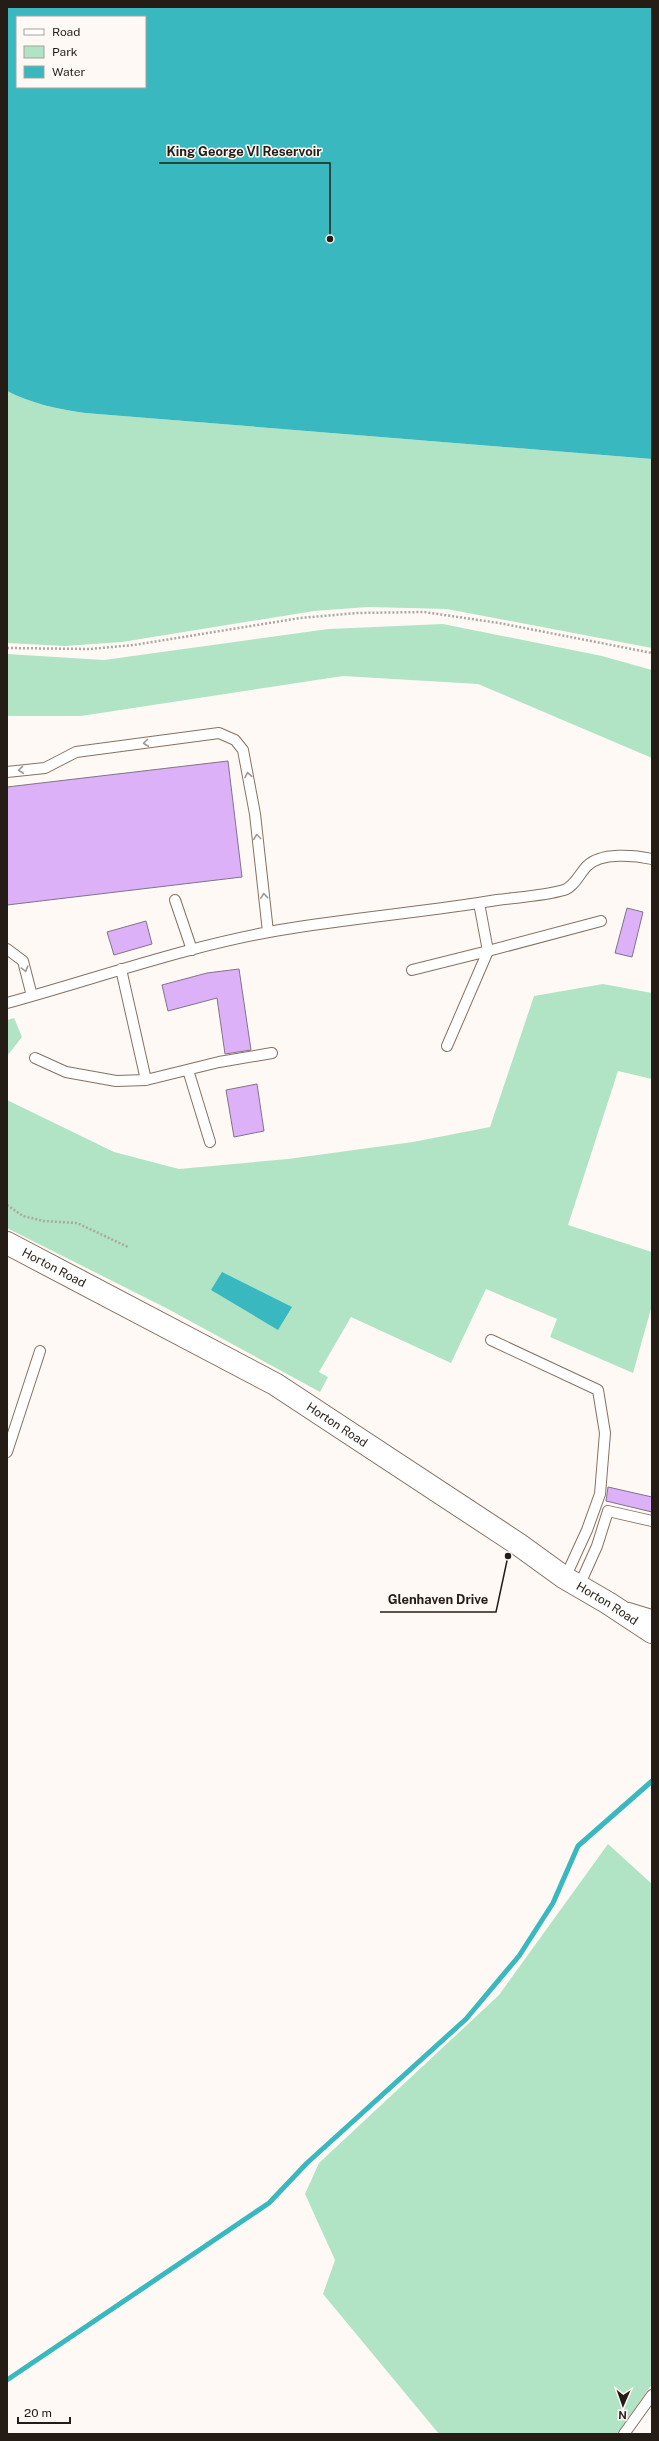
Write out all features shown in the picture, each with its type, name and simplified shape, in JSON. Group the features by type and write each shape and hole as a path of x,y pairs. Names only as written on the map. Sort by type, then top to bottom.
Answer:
{"street":[{"name":"Horton Road","path":"7,1243 275,1384 518,1544 572,1582 608,1602 652,1632"}],"lane":[{"path":"7,772 45,768 76,752 218,733 235,740 243,750 253,807 268,932"},
{"path":"7,1003 121,969 268,932 340,920 479,903 566,890 580,877 588,865 602,858 623,856 652,859"},
{"path":"175,900 192,950"},
{"path":"447,1046 488,951 479,903"},
{"path":"412,970 602,921"},
{"path":"7,950 22,961 32,996"},
{"path":"121,969 146,1080"},
{"path":"35,1058 66,1072 116,1081 146,1080 272,1053"},
{"path":"188,1070 210,1142"},
{"path":"490,1340 598,1390 605,1433 600,1494 587,1530 572,1582"},
{"path":"7,1452 40,1351"},
{"path":"572,1582 596,1546 608,1511 652,1521"},
{"path":"608,1602 652,1615"},
{"path":"624,2434 652,2395"}],"path":[{"path":"7,648 90,649 141,644 300,618 358,613 424,612 498,623 652,653"},
{"path":"7,1205 23,1216 43,1221 77,1223 128,1247"}],"green space":[{"path":"7,391 16,396 45,405 85,413 652,459 652,648 447,609 368,607 314,611 122,642 65,646 7,643"},
{"path":"443,624 602,656 652,670 652,758 478,684 343,676 81,716 7,716 7,654 104,660 328,629"},
{"path":"603,984 652,993 652,1079 618,1071 568,1225 652,1252 652,1305 633,1373 550,1337 557,1319 486,1289 451,1363 351,1317 319,1372 328,1377 320,1392 168,1309 7,1228 7,1100 114,1152 179,1169 288,1159 413,1142 490,1127 534,996"},
{"path":"14,1018 22,1037 7,1056 7,1020"},
{"path":"608,1844 652,1884 652,2384 617,2434 439,2434 323,2294 335,2260 305,2194 319,2163 499,1995"}],"water":[{"path":"7,7 652,7 652,459 85,413 65,410 16,396 7,391"},
{"path":"222,1272 292,1307 278,1330 211,1290"}],"building":[{"path":"228,761 242,877 7,905 7,787"},
{"path":"627,908 643,912 632,957 615,953"},
{"path":"146,921 152,944 114,955 107,932"},
{"path":"239,969 251,1050 225,1054 217,998 168,1011 162,985 207,973"},
{"path":"257,1084 264,1131 234,1137 226,1090"},
{"path":"608,1487 652,1497 652,1512 606,1501"}],"waterway":[{"path":"7,2380 269,2203 307,2163 466,2019 519,1956 553,1903 578,1846 652,1781"}],"place":[{"name":"King George VI Reservoir","path":"330,239"},
{"name":"Glenhaven Drive","path":"508,1556"}]}
